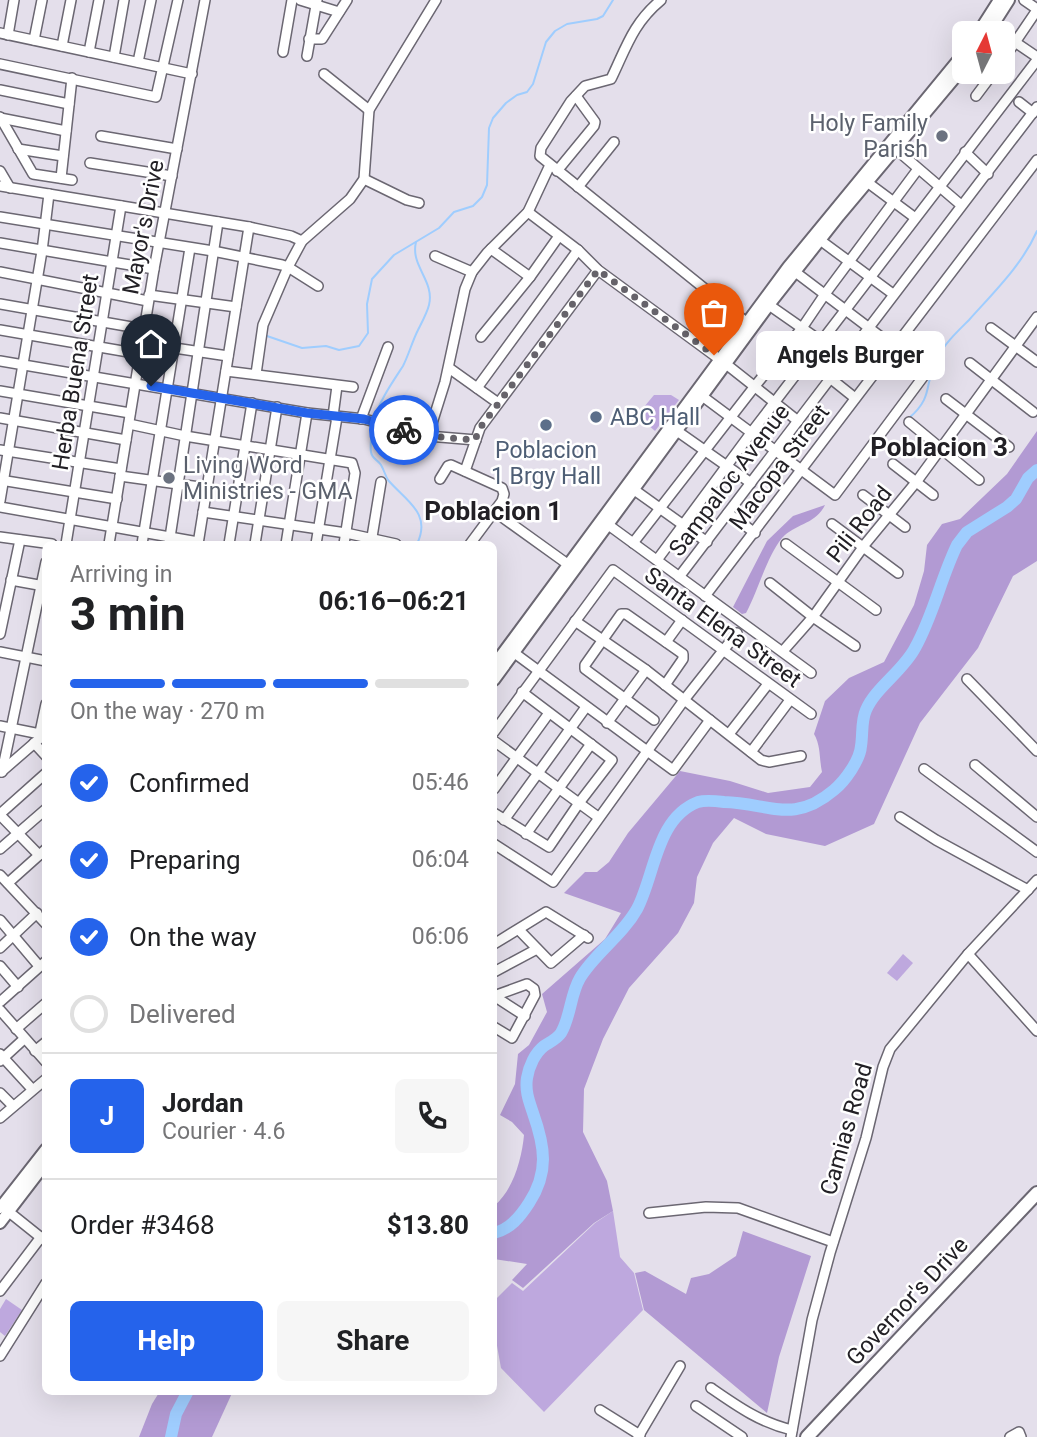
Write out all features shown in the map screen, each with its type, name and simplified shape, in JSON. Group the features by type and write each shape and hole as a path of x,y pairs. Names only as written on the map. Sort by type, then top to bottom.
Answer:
{"highway":[{"name":"Governor's Drive","path":"807,1437 1037,1193"}],"main road":[{"path":"996,21 999,0"},
{"path":"998,21 1009,0"},
{"path":"750,325 769,305 792,270 867,182 952,69"},
{"path":"497,674 510,650 570,566 792,270 893,147 952,81"},
{"path":"604,522 633,489 645,466 677,430 699,394"},
{"path":"497,662 510,650"},
{"path":"0,1223 4,1210 42,1155"},
{"path":"4,1210 42,1167"}],"street":[{"path":"14,0 4,34 192,74"},
{"path":"34,40 42,0"},
{"path":"62,46 71,0"},
{"path":"89,52 99,0"},
{"path":"114,57 124,0"},
{"path":"138,62 151,0"},
{"path":"0,64 156,97 177,0"},
{"name":"Mayor's Drive","path":"109,541 143,329 205,0"},
{"path":"283,52 292,0"},
{"path":"300,0 343,5 322,39 310,39"},
{"path":"256,374 263,324 288,267 302,241 350,199 364,179 369,110 436,0"},
{"path":"662,0 644,15 611,79 587,85 576,96 541,148 540,156 750,325"},
{"path":"657,560 1037,59 1015,42 1037,9 1024,0"},
{"path":"307,56 316,2"},
{"path":"324,74 369,110"},
{"path":"61,178 72,78"},
{"path":"976,96 985,84"},
{"path":"0,90 69,104"},
{"path":"428,436 449,368 465,289 472,272 528,212 554,168 594,125 595,122 576,96"},
{"path":"1018,102 1035,110"},
{"name":"Sampaloc Avenue","path":"679,578 1035,110"},
{"path":"0,117 66,131"},
{"path":"0,117 33,174 72,180"},
{"path":"101,136 177,149"},
{"path":"579,187 614,142"},
{"path":"893,147 961,205"},
{"path":"18,149 63,156"},
{"path":"965,152 988,174"},
{"name":"Macopa Street","path":"705,596 1037,160"},
{"path":"90,163 172,176"},
{"path":"633,543 704,449 802,328 918,169"},
{"path":"0,171 5,187 249,227 302,241"},
{"path":"364,179 419,203"},
{"path":"867,182 915,217"},
{"path":"0,500 4,450 13,420 42,251 48,194"},
{"name":"Herba Buena Street","path":"66,541 121,206"},
{"path":"528,212 578,250 598,270 798,421"},
{"path":"0,217 244,257 288,267 318,286"},
{"path":"0,507 144,532 170,541 218,222"},
{"path":"198,541 249,227"},
{"path":"481,337 530,277 559,236"},
{"path":"820,240 893,294"},
{"path":"0,243 154,269"},
{"path":"142,541 190,248"},
{"path":"491,250 530,277"},
{"path":"477,388 578,250"},
{"path":"435,256 472,272"},
{"path":"465,471 480,428 598,270"},
{"path":"699,394 835,495 923,377 922,368 792,270"},
{"path":"0,272 108,292 236,307"},
{"path":"0,304 143,329"},
{"path":"769,305 822,342"},
{"name":"Pili Road","path":"783,651 813,617 862,548 917,481 1037,317"},
{"path":"991,328 1037,362"},
{"path":"0,330 140,354"},
{"path":"141,343 228,356"},
{"path":"363,419 388,347"},
{"path":"0,360 307,413 363,419 428,436 475,440"},
{"path":"970,363 1032,412"},
{"path":"449,368 498,403"},
{"path":"226,371 353,387"},
{"path":"830,378 855,398"},
{"path":"316,541 330,458 337,386"},
{"path":"0,391 130,413"},
{"path":"946,399 1009,447"},
{"path":"229,541 252,403"},
{"path":"256,541 277,407"},
{"path":"286,541 307,413"},
{"path":"0,418 126,440"},
{"path":"909,422 979,480"},
{"path":"129,424 348,462 356,469 345,541"},
{"path":"677,430 751,483"},
{"path":"4,450 80,462 152,480 207,488"},
{"path":"893,464 933,495"},
{"path":"440,479 449,465 502,488 502,500 472,541"},
{"path":"2,480 117,499"},
{"path":"203,512 346,533 372,541 381,482"},
{"path":"633,489 706,542"},
{"path":"863,495 905,527"},
{"path":"495,512 570,566"},
{"path":"728,513 755,533"},
{"path":"604,522 811,673"},
{"path":"832,524 898,573"},
{"path":"0,537 42,543"},
{"path":"0,634 20,540"},
{"path":"786,544 876,610"},
{"name":"Santa Elena Street","path":"575,621 612,570 811,714"},
{"path":"11,580 42,586"},
{"path":"770,583 855,646"},
{"path":"1,773 42,590"},
{"path":"654,720 585,669 585,665 621,614 683,654 684,657 665,685"},
{"path":"666,642 682,620"},
{"path":"497,728 575,621 646,670 761,760 769,762 800,756"},
{"path":"497,846 553,882 684,700 737,633"},
{"path":"510,650 674,771 710,720"},
{"path":"0,652 42,660"},
{"path":"607,723 646,670"},
{"path":"967,679 1037,751"},
{"path":"729,734 768,684"},
{"path":"497,815 549,847 612,760 522,692"},
{"path":"751,752 790,700"},
{"path":"504,820 586,707"},
{"path":"497,784 549,713"},
{"path":"0,726 40,737"},
{"path":"1,773 40,737"},
{"path":"497,743 598,817"},
{"path":"526,834 591,744"},
{"path":"975,765 1037,817"},
{"path":"924,769 1037,852"},
{"path":"8,883 42,852 0,814 42,776"},
{"path":"0,849 42,813"},
{"path":"900,817 936,840 1028,890"},
{"path":"0,875 42,920"},
{"name":"Camias Road","path":"792,1434 804,1354 833,1242 866,1138 890,1049 968,954 1037,880"},
{"path":"497,942 546,912 586,937 551,963 519,930"},
{"path":"0,947 37,914"},
{"path":"0,920 42,963 0,1002"},
{"path":"497,970 537,949"},
{"path":"968,954 1037,1031"},
{"path":"0,966 18,987"},
{"path":"497,995 523,985 530,986 536,995 512,1038 497,1029"},
{"path":"497,998 525,1016"},
{"path":"16,1029 42,1006"},
{"path":"0,1010 42,1058"},
{"path":"24,1039 1,1058 32,1089"},
{"path":"35,1051 42,1045"},
{"path":"0,1118 42,1082"},
{"path":"0,1093 13,1107"},
{"path":"649,1213 706,1207 738,1208 833,1242"},
{"path":"4,1210 42,1238"},
{"path":"0,1291 42,1240"},
{"path":"0,1356 42,1289"},
{"path":"600,1410 639,1436 680,1366"},
{"path":"711,1388 747,1413 792,1434"},
{"path":"696,1406 741,1437"}],"shaded area":[{"path":"654,395 671,395 679,400 655,431 647,424 644,407"},
{"path":"1037,431 1037,561 1013,576 978,648 920,723 874,824 825,846 766,834 734,818 713,843 697,877 694,903 678,933 629,988 603,1039 584,1089 583,1132 607,1181 613,1211 594,1223 523,1288 512,1280 527,1264 497,1259 497,1203 515,1174 524,1135 512,1122 500,1115 515,1084 518,1054 529,1045 547,1012 542,994 605,939 621,913 564,893 585,872 597,872 609,862 628,833 680,771 730,781 768,793 810,787 822,772 814,734 825,701 849,678 884,662 914,605 924,571 927,545 942,524 960,519 1007,474"},
{"path":"825,505 811,520 782,538 746,613 742,614 733,607 767,541 793,516"},
{"path":"903,954 913,963 897,981 887,973"},
{"path":"613,1211 620,1257 634,1273 643,1310 544,1412 501,1368 497,1346 497,1298 512,1283 523,1291 595,1223"},
{"path":"743,1231 811,1256 779,1357 767,1413 644,1310 635,1273 645,1271 686,1294 691,1278 709,1274 736,1256"},
{"path":"6,1299 22,1310 5,1336 0,1332 0,1309"},
{"path":"158,1395 231,1395 212,1437 139,1437"}],"waterway":[{"path":"267,336 302,348 326,346 339,350 359,346 368,333 367,304 372,279 394,255 439,228 454,212 473,206 482,197 487,185 489,128 493,118 506,103 527,92 533,84 546,42 555,31 567,24 603,16 613,0"},
{"path":"909,418 926,396 934,366 944,347 1007,278 1037,231"},
{"path":"374,419 383,398 403,366 429,305 429,288 416,259 416,242"},
{"path":"373,425 371,452 388,480 415,508 421,524 418,541"},
{"path":"497,1232 514,1222 522,1213 540,1181 542,1148 527,1092 531,1064 541,1049 561,1033 577,985 586,969 624,928 637,909 658,849 673,821 684,810 704,801 740,803 780,810 806,807 819,801 838,786 858,758 866,710 915,648 957,545 967,532 1016,499 1028,478 1037,470"},
{"path":"171,1437 176,1414 186,1395"}],"way so far":[{"path":"404,430 428,436 475,440 480,428 598,270 714,355"}],"place":[{"name":"Holy Family Parish","path":"942,136"},
{"name":"Angels Burger","path":"714,355"},
{"name":"ABC Hall","path":"596,417"},
{"name":"Poblacion 1 Brgy Hall","path":"546,425"},
{"name":"Living Word Ministries - GMA","path":"169,478"}],"district":[{"name":"Poblacion 3","path":"939,447"},
{"name":"Poblacion 1","path":"493,511"}],"route":[{"path":"151,386 307,413 364,419 404,430"}]}
